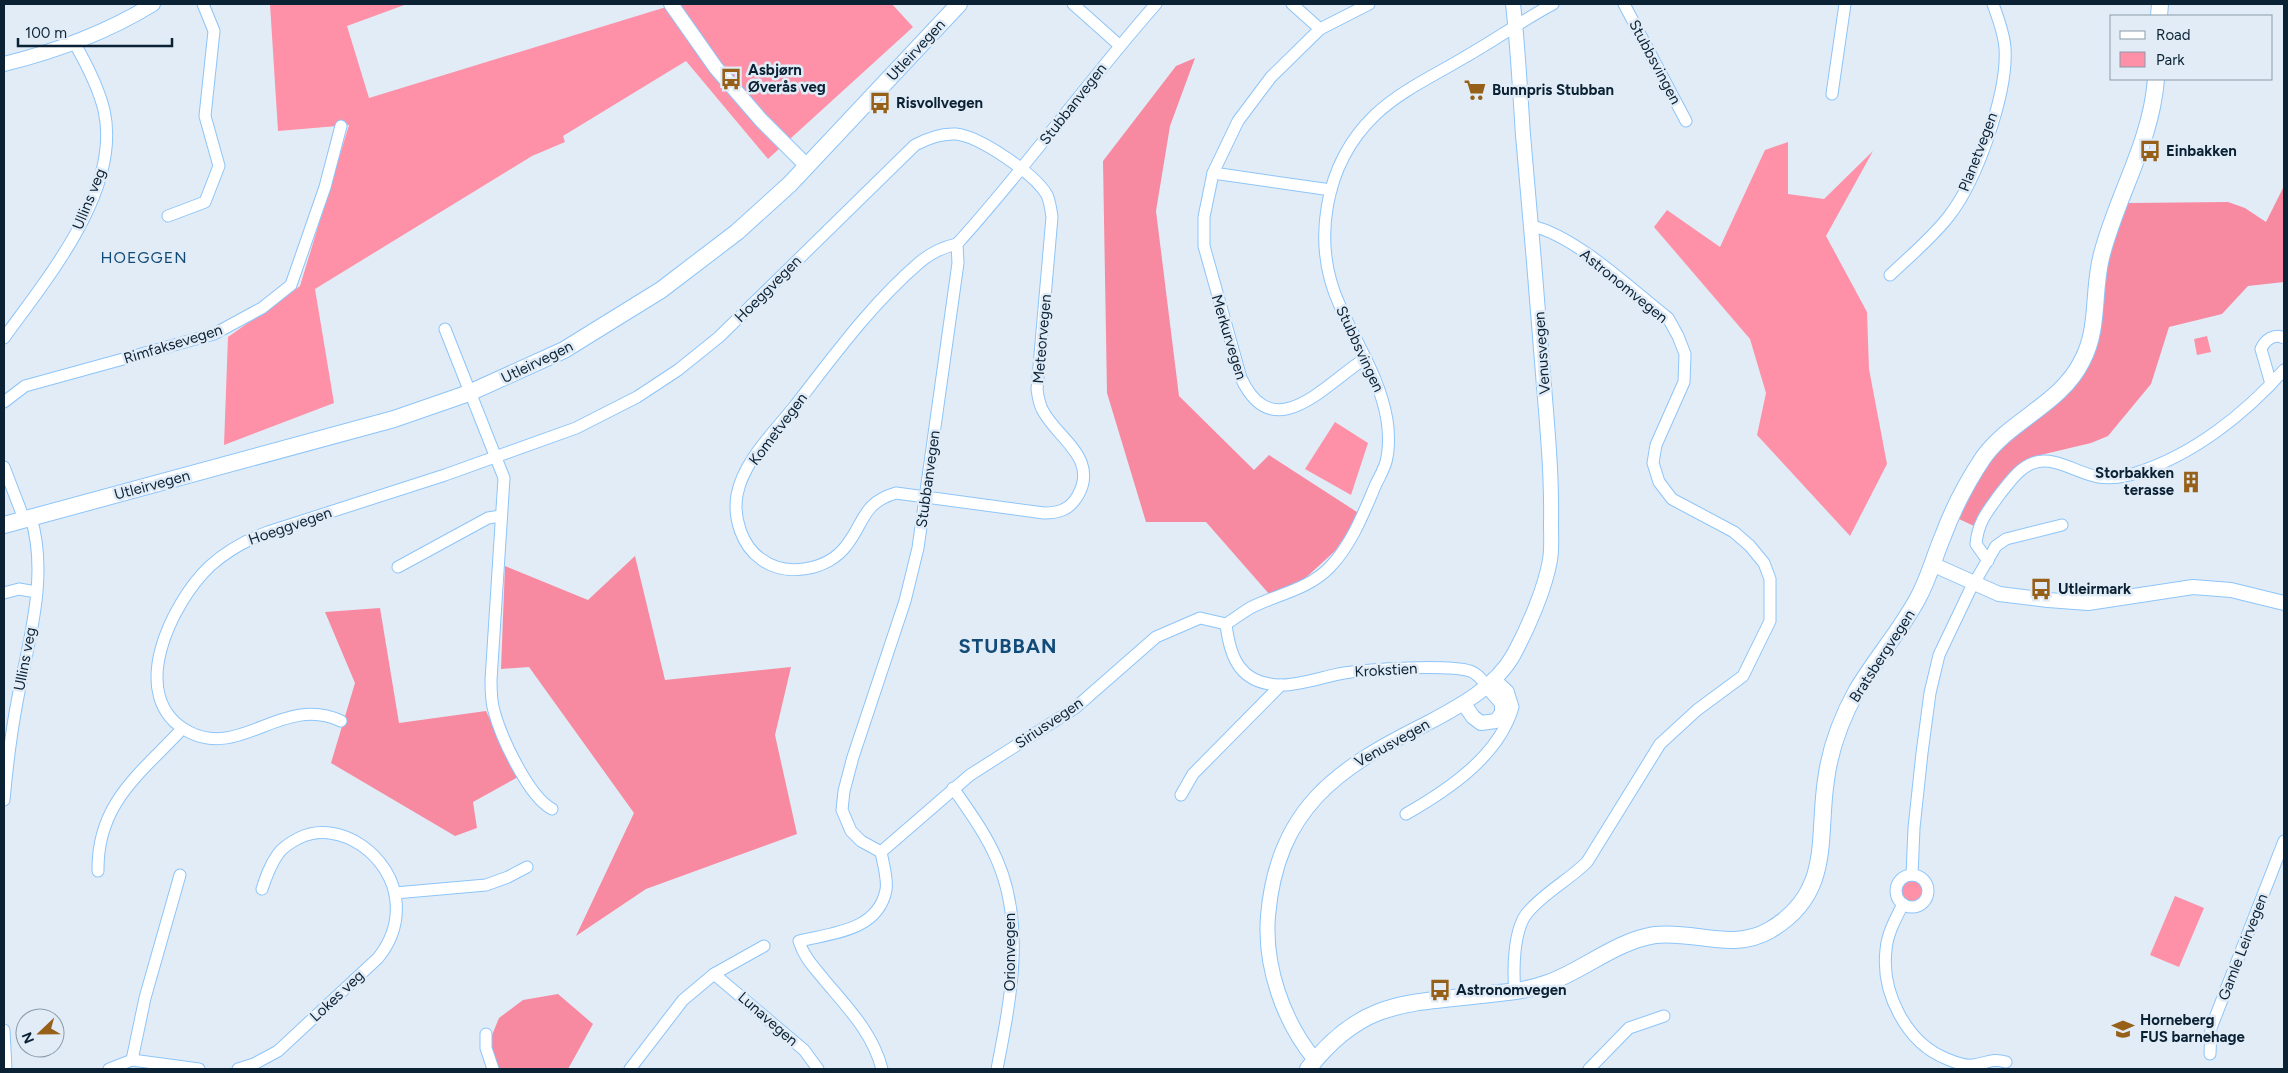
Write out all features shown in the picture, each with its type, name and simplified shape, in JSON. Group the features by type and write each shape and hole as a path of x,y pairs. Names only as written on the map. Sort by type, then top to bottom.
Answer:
{"main road":[{"name":"Utleirvegen","path":"4,525 394,419 469,394 564,350 661,290 737,232 807,166 959,4"},
{"name":"Bratsbergvegen","path":"1312,1065 1343,1031 1382,1010 1436,1000 1515,992 1557,980 1636,940 1671,935 1721,941 1745,940 1766,933 1788,917 1811,885 1820,862 1826,777 1842,724 1857,690 1911,610 1934,564 1942,538 1958,503 1984,457 2001,436 2063,388 2083,360 2094,323 2099,264 2108,234 2145,139 2156,80"}],"street":[{"path":"4,64 75,44 126,21 153,4"},
{"path":"168,216 205,202 219,166 205,116 214,32 203,4"},
{"path":"671,4 716,68 761,120 807,166"},
{"path":"1073,4 1119,45"},
{"name":"Stubbanvegen","path":"881,852 861,841 851,831 842,810 844,791 853,757 905,601 918,548 958,263 956,244 1021,169 1119,45 1156,4"},
{"path":"1292,4 1320,29"},
{"name":"Merkurvegen","path":"1366,358 1315,397 1293,408 1272,410 1251,397 1241,378 1204,246 1204,217 1213,173 1238,121 1256,95 1320,29 1369,4"},
{"name":"Venusvegen","path":"1312,1065 1292,1029 1275,984 1267,931 1271,883 1286,840 1320,791 1346,768 1377,748 1464,704 1491,682 1512,657 1543,588 1551,558 1552,503 1532,226 1513,4"},
{"name":"Stubbsvingen","path":"1226,624 1251,608 1300,589 1329,568 1343,551 1362,518 1387,458 1388,422 1378,382 1340,307 1327,268 1324,227 1331,190 1341,163 1353,143 1375,115 1416,85 1515,27 1528,17 1553,4"},
{"name":"Stubbsvingen","path":"1624,4 1686,121"},
{"path":"1832,94 1845,4"},
{"name":"Planetvegen","path":"1890,275 1948,218 1974,172 1990,128 2002,82 2005,48 1993,4"},
{"name":"Ullins veg","path":"4,338 69,247 91,201 105,158 106,134 104,111 92,76 75,44"},
{"name":"Rimfaksevegen","path":"4,402 25,386 214,334 262,308 291,285 325,187 341,126"},
{"name":"Hoeggvegen","path":"342,721 319,715 289,716 238,736 217,739 200,737 182,728 164,708 160,698 158,667 160,652 175,613 183,599 195,583 220,558 245,541 268,532 495,457 576,428 637,397 686,364 741,316 915,145 939,135 968,136 1021,169"},
{"name":"Meteorvegen","path":"926,497 1053,513 1067,508 1080,490 1083,474 1078,454 1049,420 1038,401 1037,389 1052,217 1047,195 1021,169"},
{"path":"1213,173 1331,190"},
{"name":"Astronomvegen","path":"1515,992 1515,957 1519,929 1527,913 1572,877 1587,862 1660,744 1697,710 1743,676 1770,621 1771,596 1770,579 1764,563 1750,546 1734,532 1672,499 1659,482 1653,463 1656,445 1684,382 1685,354 1668,318 1566,240 1547,230 1532,226"},
{"name":"Kometvegen","path":"926,497 896,493 885,497 862,518 846,546 830,560 809,568 793,570 762,560 749,548 736,516 737,496 753,459 851,333 888,292 921,262 942,248 956,244"},
{"path":"445,329 469,394 504,478 491,680 493,708 498,726 529,787 544,805 552,809"},
{"path":"2271,384 2261,349 2264,342 2273,337 2284,338"},
{"path":"1988,561 1976,544 1977,528 2010,481 2024,468 2034,462 2048,462 2098,477 2118,478 2136,473 2167,461 2216,432 2271,384 2284,370"},
{"name":"Ullins veg","path":"4,468 27,518 37,551 36,592 12,730 4,800"},
{"path":"398,567 488,518 501,516"},
{"path":"1912,875 1914,828 1930,693 1939,655 1974,584 1996,546 2006,539 2062,525"},
{"path":"1934,564 1999,594 2080,602 2193,587 2231,590 2284,604"},
{"path":"4,593 19,589 36,592"},
{"name":"Siriusvegen","path":"881,852 953,788 1075,708 1156,637 1200,618 1226,624"},
{"name":"Krokstien","path":"1226,624 1228,646 1240,669 1258,680 1281,685 1345,672 1414,668 1471,671 1508,691 1513,707 1495,744 1446,789 1406,814"},
{"path":"1464,704 1481,723 1496,721 1502,713 1502,703 1491,682"},
{"path":"1182,795 1193,774 1281,685"},
{"path":"98,871 100,840 110,809 126,788 182,728"},
{"name":"Orionvegen","path":"953,788 997,860 1010,901 1013,947 1010,1004 997,1069"},
{"name":"Lokes veg","path":"238,1069 254,1064 278,1050 378,958 388,945 394,927 394,893 386,871 371,853 349,838 328,832 304,836 282,849 272,863 262,889"},
{"name":"Gamle Leirvegen","path":"2210,1054 2211,1028 2284,841"},
{"path":"881,852 886,888 881,906 872,918 858,926 799,941 803,955 857,1018 869,1036 878,1052 882,1069"},
{"path":"394,893 486,885 508,877 527,867"},
{"path":"132,1060 145,998 180,875"},
{"path":"1912,875 1924,881 1927,894 1923,902 1915,906 1903,904 1897,896 1896,888 1900,880 1912,875"},
{"path":"1903,904 1886,948 1887,981 1895,1009 1912,1033 1946,1059 1971,1066 1993,1059 2006,1062"},
{"path":"630,1069 683,1000 714,974 764,946"},
{"name":"Lunavegen","path":"714,974 804,1050 818,1069"},
{"path":"1589,1069 1629,1028 1664,1016"},
{"path":"4,1030 6,1069"},
{"path":"486,1034 486,1048 494,1069"},
{"path":"109,1069 132,1060 199,1069"}],"green space":[{"path":"270,4 407,4 347,26 369,98 676,4 892,4 913,27 768,159 686,61 563,136 565,142 532,156 315,289 334,403 224,445 228,337 300,286 349,125 278,131"},
{"path":"1788,142 1788,194 1824,199 1873,151 1826,236 1867,312 1869,369 1887,464 1850,536 1757,435 1766,393 1750,339 1654,227 1667,210 1720,247 1765,150"},
{"path":"2207,336 2211,352 2197,355 2194,339"},
{"path":"1335,422 1368,443 1351,495 1305,469"},
{"path":"1912,879 1920,883 1924,891 1920,899 1912,903 1904,899 1900,891 1904,883"},
{"path":"2175,896 2204,908 2179,967 2150,955"}],"shaded area":[{"path":"1195,58 1170,126 1156,211 1179,396 1254,470 1269,455 1360,514 1335,551 1300,583 1270,595 1206,522 1146,522 1107,393 1103,161 1176,66"},
{"path":"2283,188 2284,282 2248,286 2222,314 2169,327 2151,384 2108,436 2091,443 2032,457 2004,485 1974,526 1959,519 1980,478 1999,450 2017,433 2069,392 2086,371 2093,358 2100,331 2104,274 2107,260 2128,203 2228,202 2245,208 2266,222"},
{"path":"635,556 665,680 791,667 775,735 797,834 646,889 576,936 634,813 529,667 501,669 505,566 588,600"},
{"path":"380,608 399,723 486,711 518,777 473,802 477,828 455,836 331,763 355,683 325,612"},
{"path":"558,994 593,1024 568,1069 495,1069 488,1045 499,1018 523,1000"}],"place":[{"name":"Asbjørn Øverås veg","path":"731,79"},
{"name":"Bunnpris Stubban","path":"1475,90"},
{"name":"Risvollvegen","path":"880,103"},
{"name":"Einbakken","path":"2150,151"},
{"name":"Storbakken terasse","path":"2191,482"},
{"name":"Utleirmark","path":"2041,589"},
{"name":"Astronomvegen","path":"1440,990"},
{"name":"Horneberg FUS barnehage","path":"2123,1029"}],"district":[{"name":"HOEGGEN","path":"144,257"},
{"name":"STUBBAN","path":"1008,646"}]}
